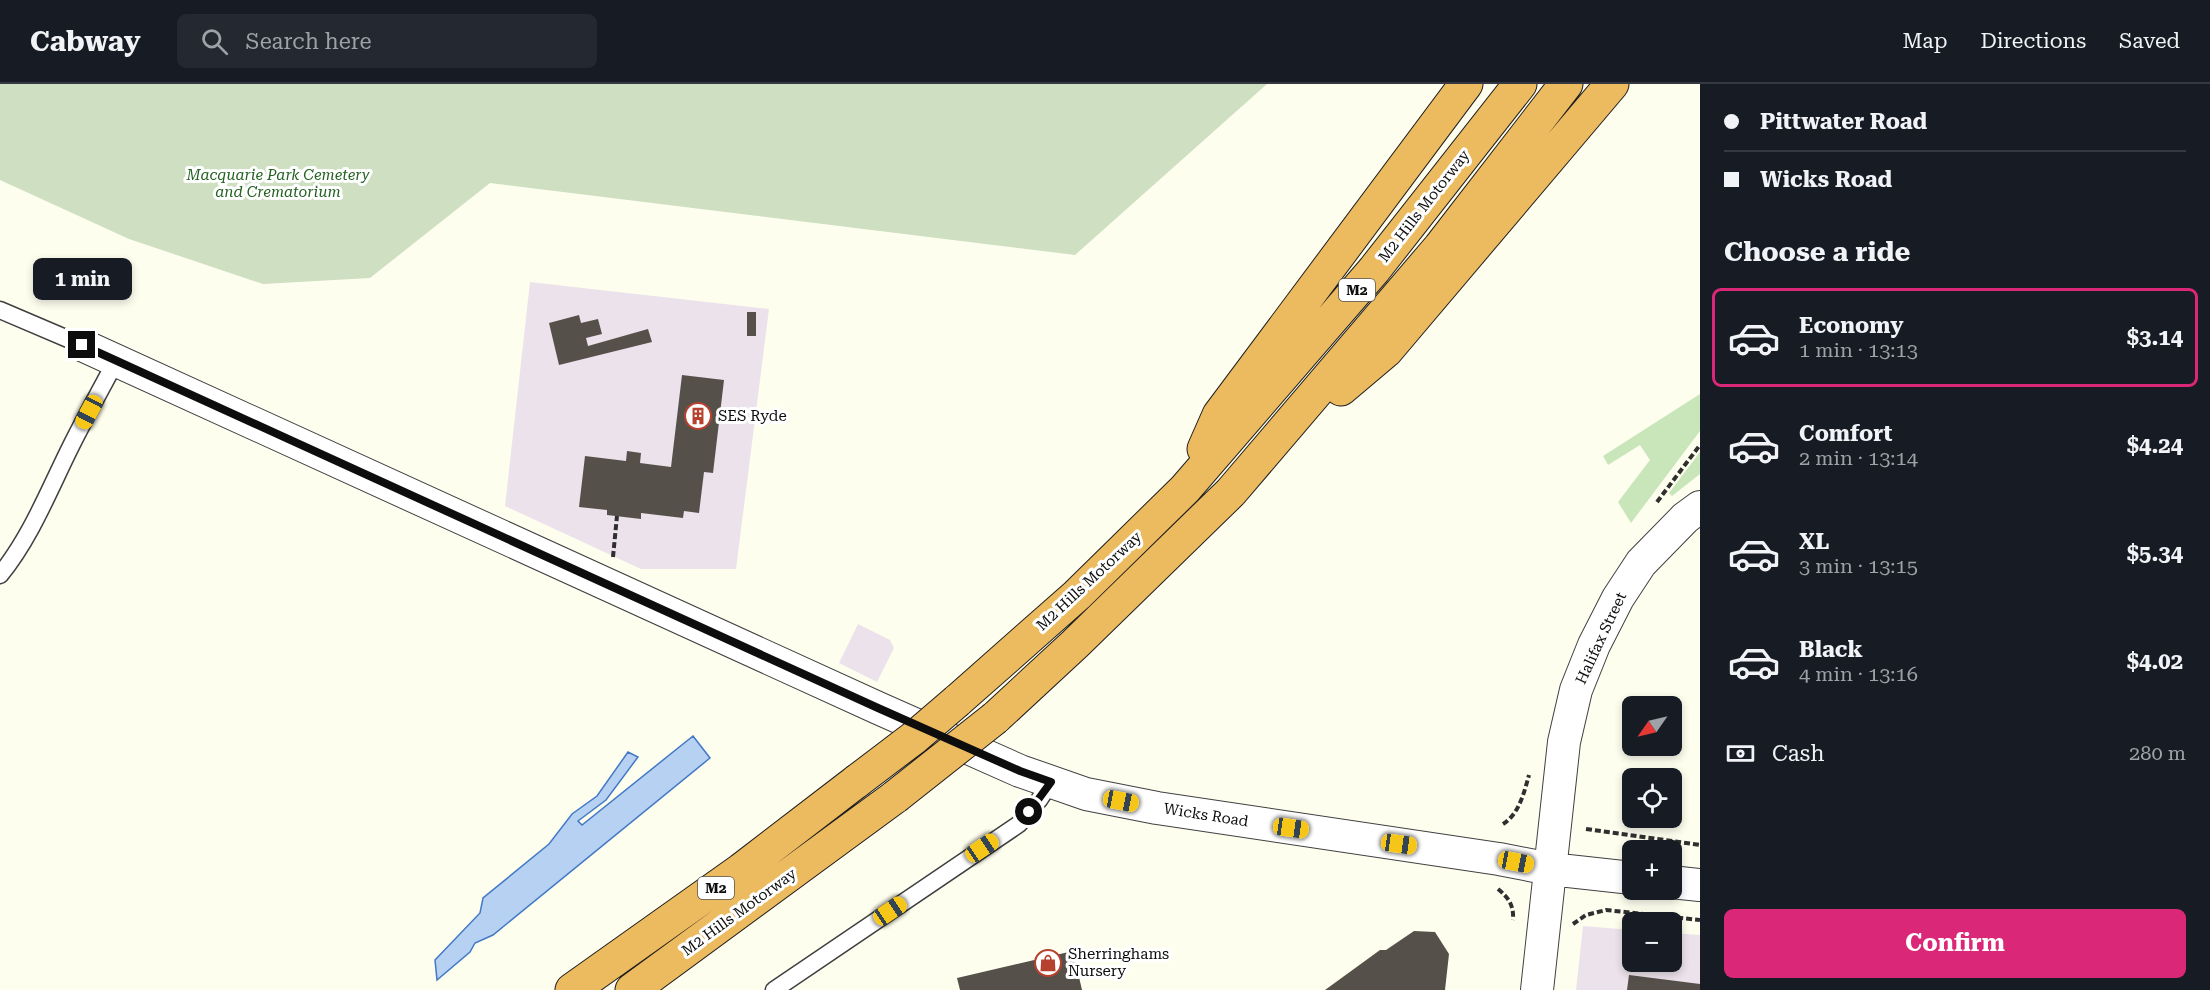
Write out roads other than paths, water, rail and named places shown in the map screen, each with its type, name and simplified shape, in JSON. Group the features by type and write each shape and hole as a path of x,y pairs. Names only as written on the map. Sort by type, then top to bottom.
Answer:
{"highway":[{"path":"1185,489 1219,415 1466,84"},
{"name":"M2 Hills Motorway","path":"572,990 741,870 915,737 1077,595 1185,489 1374,270 1520,84"},
{"name":"M2 Hills Motorway","path":"632,990 895,797 995,718 1075,644 1231,492 1440,248 1566,84"},
{"path":"1266,452 1386,351 1612,84"}],"street":[{"name":"Wicks Road","path":"82,345 878,708 1020,771 1051,782 1086,794 1157,808 1499,859 1550,869 1622,877"},
{"name":"Halifax Street","path":"1538,990 1564,742 1576,690 1594,645 1618,598 1641,563 1685,518 1700,507"},
{"path":"1682,883 1700,885"}],"lane":[{"path":"0,310 82,345"},
{"path":"0,575 10,563 35,521 116,361"},
{"path":"774,990 1019,824 1051,782"}],"water":[{"path":"693,736 710,758 493,935 475,943 470,952 437,980 435,960 480,913 483,898 549,844 572,814 597,796 628,752 638,757 606,800 578,821 582,825"}],"place":[{"name":"SES Ryde","path":"698,416"},
{"name":"Sherringhams Nursery","path":"1048,963"}],"park label":[{"name":"Macquarie Park Cemetery and Crematorium","path":"278,184"}]}
